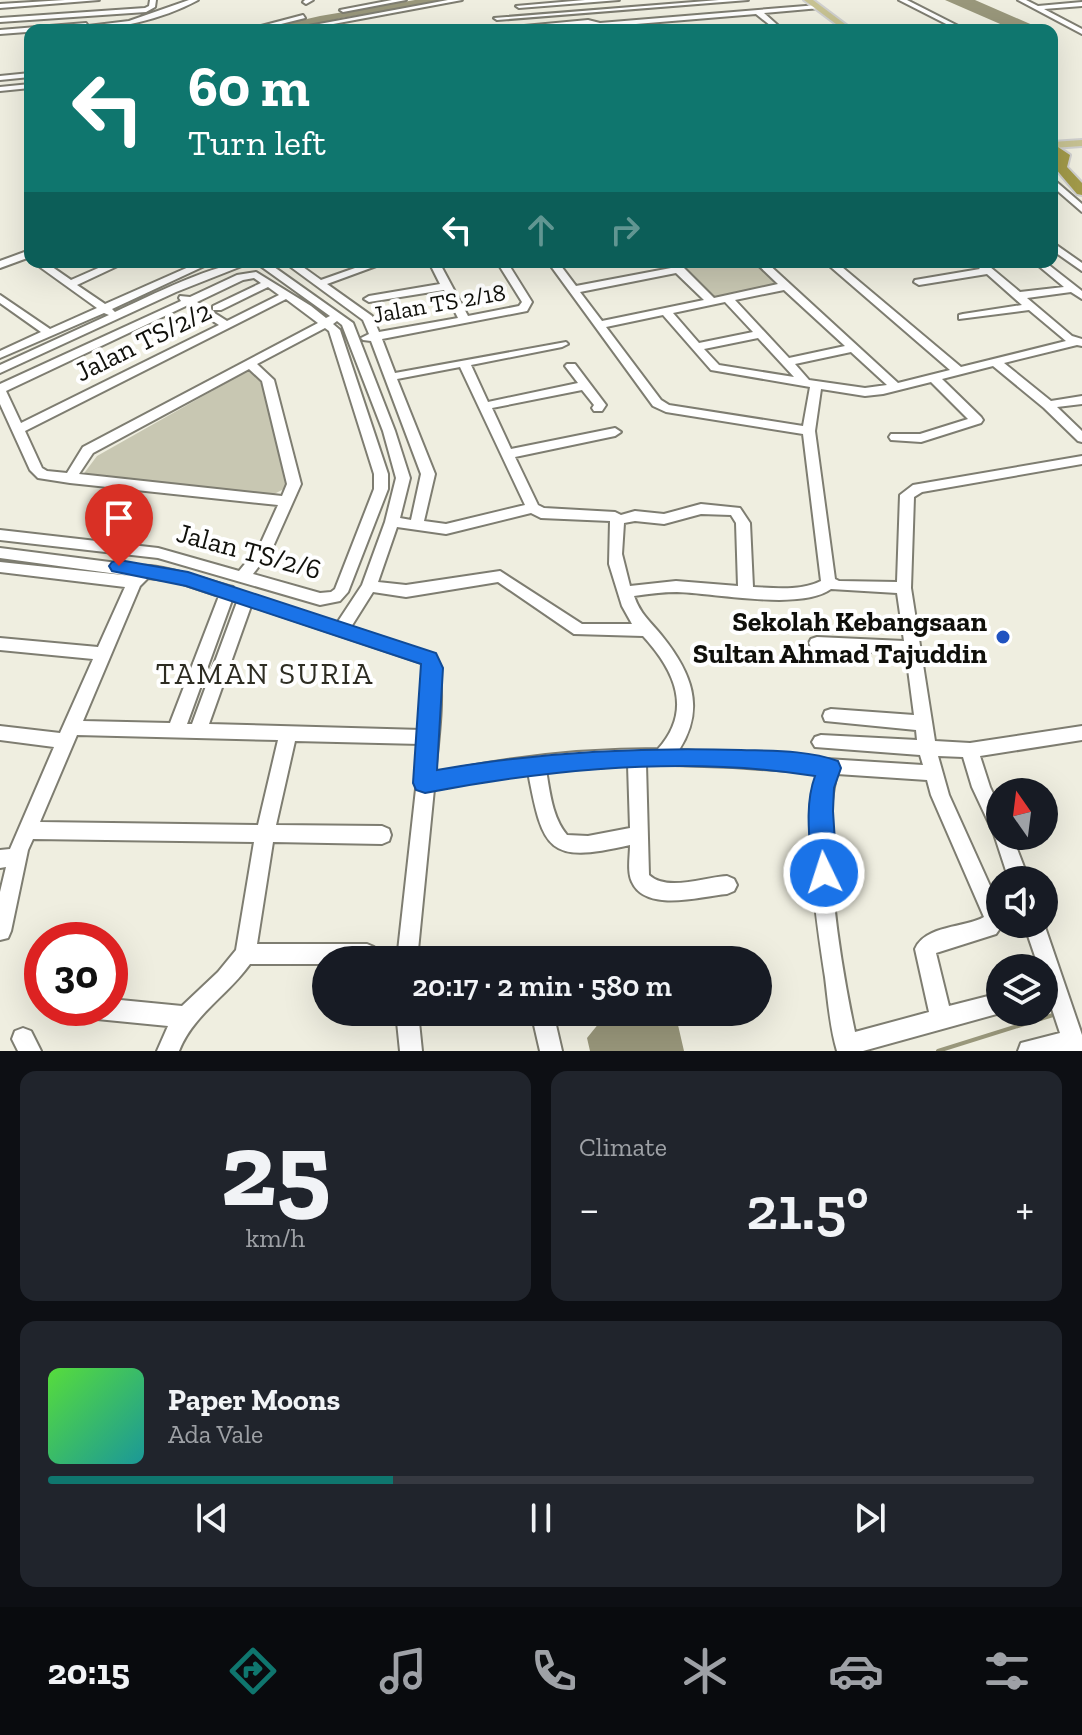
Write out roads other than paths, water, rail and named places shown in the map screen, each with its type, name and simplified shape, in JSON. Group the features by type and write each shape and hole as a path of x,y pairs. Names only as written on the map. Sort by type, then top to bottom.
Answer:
{"highway":[{"path":"1058,160 1061,168 1082,191"},
{"path":"1058,178 1082,202"}],"main road":[{"path":"811,5 840,24"},
{"path":"1058,153 1082,145"}],"street":[{"path":"0,6 96,0"},
{"path":"122,24 195,0"},
{"path":"330,12 403,0"},
{"path":"324,24 459,0"},
{"path":"519,6 616,0"},
{"path":"497,18 614,10 617,13 745,0"},
{"path":"797,0 811,5"},
{"path":"902,0 951,24"},
{"path":"1021,0 1082,32"},
{"path":"0,20 146,10 153,2 184,4"},
{"path":"1037,8 1082,4"},
{"path":"618,24 811,5"},
{"path":"1065,5 1082,13"},
{"path":"679,7 690,18"},
{"path":"580,12 592,24"},
{"path":"758,12 773,24"},
{"path":"95,24 97,13"},
{"path":"275,24 313,15"},
{"path":"531,16 537,24"},
{"path":"725,21 728,24"},
{"path":"0,34 24,32"},
{"path":"0,34 24,33"},
{"path":"0,78 24,76"},
{"path":"0,89 24,87"},
{"path":"1058,187 1082,209"},
{"path":"1058,250 1082,268"},
{"path":"0,265 24,256"},
{"path":"47,268 110,312"},
{"path":"70,284 107,268"},
{"path":"0,369 196,268"},
{"path":"0,355 49,333 231,268"},
{"path":"268,268 355,340 403,478 392,522 369,586 342,628"},
{"path":"297,268 362,312 376,337 428,474 416,526"},
{"path":"321,283 360,268"},
{"path":"437,268 465,320"},
{"name":"Jalan TS 2/18","path":"355,340 526,307 527,302 506,268"},
{"path":"557,268 661,406 809,431"},
{"path":"573,290 666,268"},
{"path":"677,268 712,302"},
{"path":"766,268 896,387"},
{"path":"837,268 959,371"},
{"path":"985,268 1030,307 1079,343"},
{"path":"1048,268 1076,288"},
{"path":"919,282 989,271"},
{"path":"288,501 70,479 39,473 0,390 246,275 256,275 333,319"},
{"path":"217,308 269,283"},
{"path":"369,299 447,286"},
{"path":"599,325 786,286"},
{"path":"1017,296 1076,288"},
{"path":"172,290 217,308 232,323"},
{"name":"Jalan TS/2/2","path":"19,429 287,295"},
{"path":"0,298 49,333"},
{"path":"625,592 673,584 800,593 824,588 828,582 809,431 811,384 727,298"},
{"path":"193,299 232,323"},
{"path":"963,317 1030,307"},
{"path":"0,318 17,310"},
{"path":"666,312 712,366 720,370 872,392 1079,343"},
{"path":"70,479 88,450 333,319"},
{"name":"Jalan TS/2/6","path":"0,535 158,553 320,599 335,597 341,592 381,489 381,474 333,319"},
{"path":"696,347 761,334"},
{"path":"390,377 562,344"},
{"path":"788,362 854,348"},
{"path":"464,363 533,508 541,513 612,516 618,520 635,516 664,519 701,509 735,511 743,523 746,590"},
{"path":"997,363 1080,434"},
{"path":"244,575 265,549 294,488 268,380 250,364"},
{"path":"571,366 600,405 598,408"},
{"path":"895,437 921,438 977,420 934,378"},
{"path":"485,406 587,385"},
{"path":"1048,405 1082,400"},
{"path":"508,454 615,432"},
{"path":"941,1019 925,949 931,944 989,927 994,923 994,917 933,773 927,748 904,588 907,495 918,488 1082,460"},
{"path":"392,522 446,529 533,508"},
{"path":"618,520 615,553 634,618 661,647 686,696 685,726 675,746 663,756"},
{"path":"3,563 140,577 228,591 420,655 432,662 430,737 408,946"},
{"path":"369,586 406,591 500,576 579,630 645,630"},
{"path":"1,931 8,858 28,830 102,654 140,577"},
{"path":"828,582 837,586 904,588"},
{"path":"176,730 228,591"},
{"path":"198,731 246,598"},
{"path":"817,643 912,648"},
{"path":"0,644 102,654"},
{"path":"831,716 923,723"},
{"path":"0,733 68,735 176,730 430,737"},
{"path":"168,1051 183,1017 234,971 245,954 265,833 288,733"},
{"path":"821,742 970,750 1082,733"},
{"path":"970,750 986,798"},
{"path":"425,783 464,774 663,756 933,773"},
{"path":"637,758 637,866 644,885 664,891 727,885"},
{"path":"536,766 547,824 558,842 567,847 580,847 639,834"},
{"path":"830,768 822,788 822,843 830,934 847,1048 986,1007"},
{"path":"28,830 382,835"},
{"path":"1029,1051 1075,1046 1039,938"},
{"path":"245,954 312,954"},
{"path":"128,1011 183,1017"},
{"path":"408,1026 411,1051"},
{"path":"545,1026 551,1051"}],"waterway":[{"path":"938,1051 1018,1026"}],"place":[{"name":"Sekolah Kebangsaan Sultan Ahmad Tajuddin","path":"1003,637"}],"district":[{"name":"TAMAN SURIA","path":"265,674"}]}
